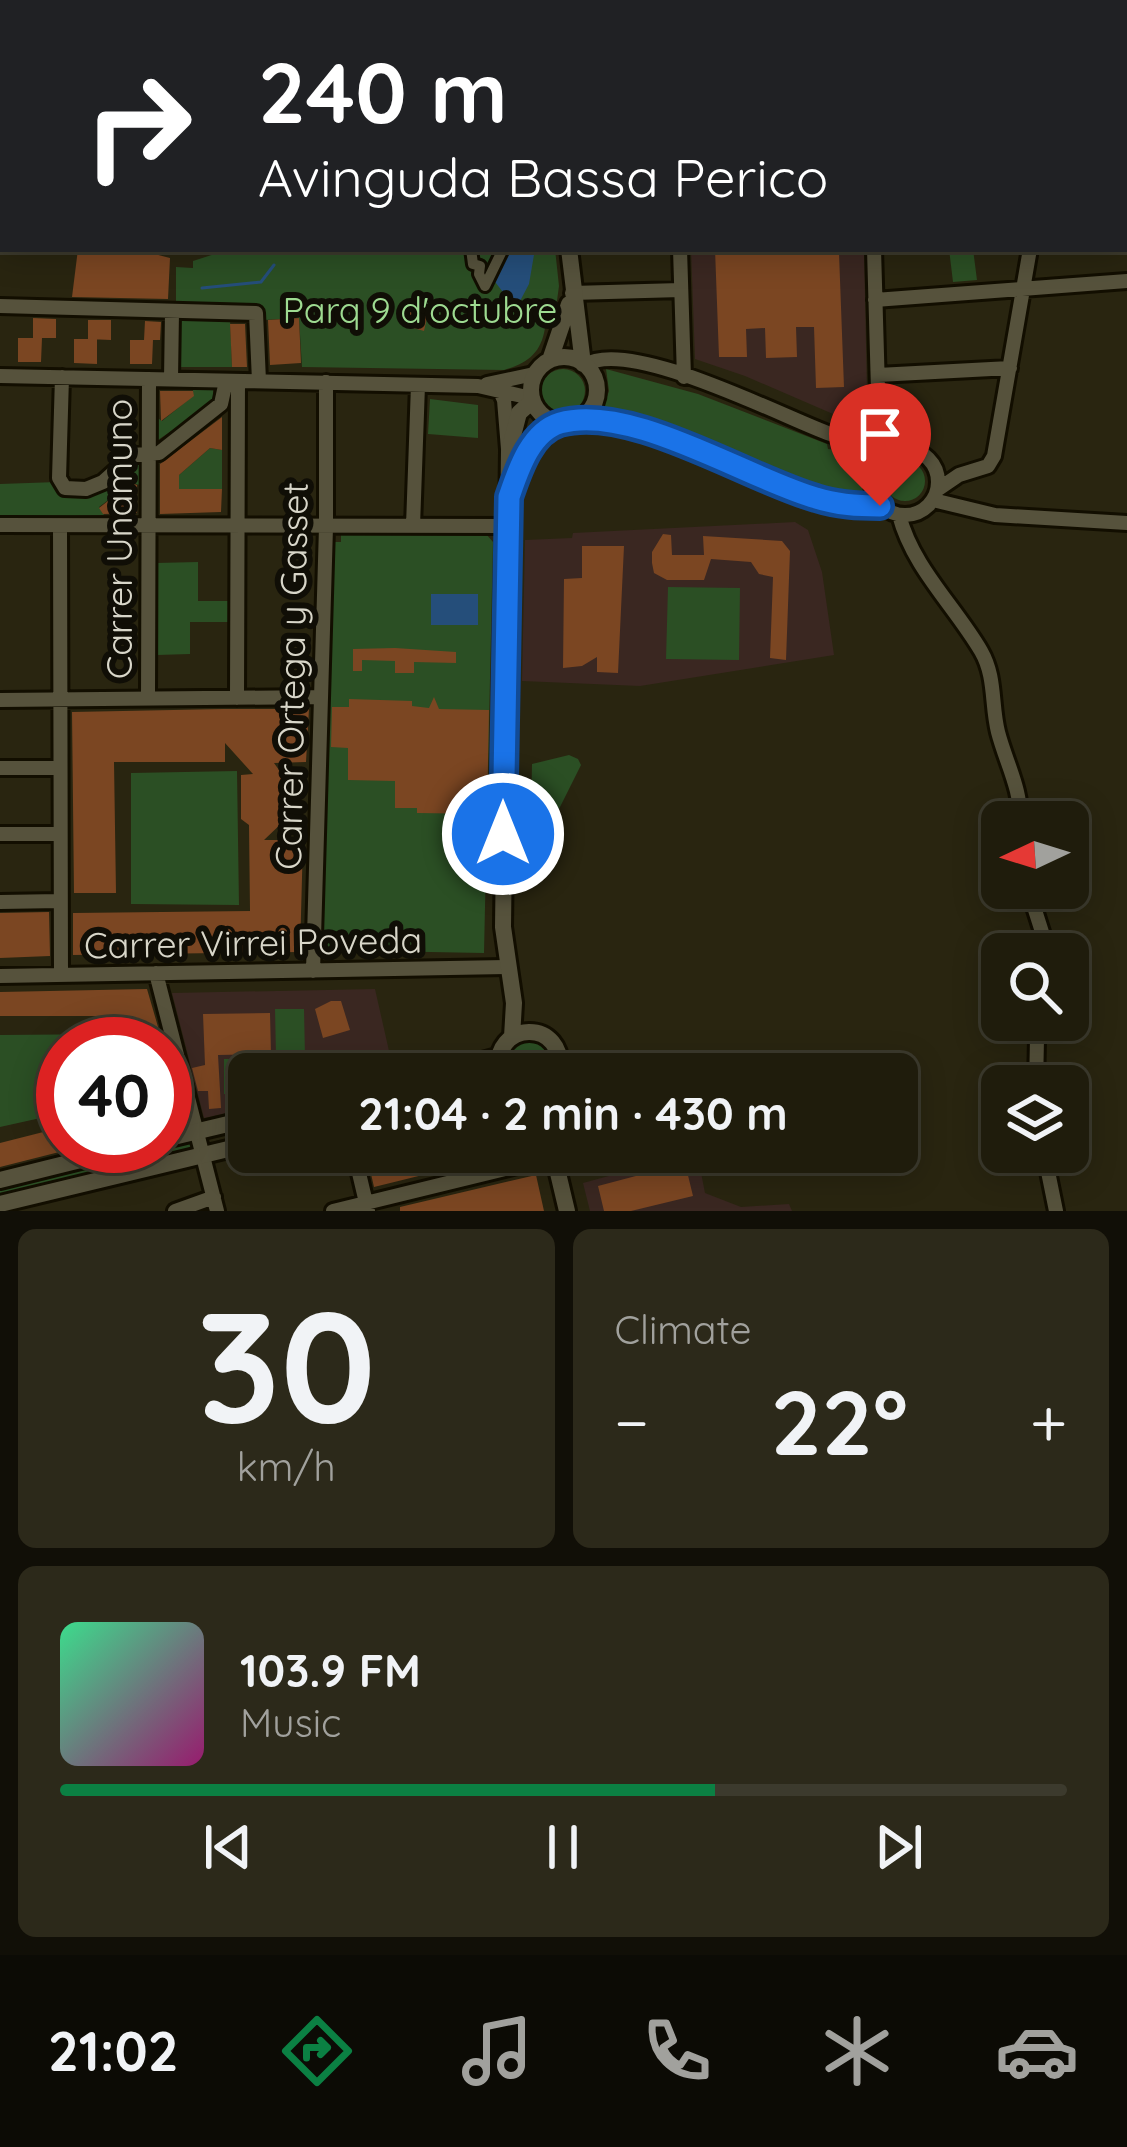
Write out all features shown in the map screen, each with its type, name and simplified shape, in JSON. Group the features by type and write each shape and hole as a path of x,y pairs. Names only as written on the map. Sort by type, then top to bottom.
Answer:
{"street":[{"path":"472,252 485,286 501,252"},
{"path":"569,252 584,364 596,381 595,401 583,418"},
{"path":"680,252 684,377"},
{"path":"874,252 884,453 871,483 880,506"},
{"path":"509,497 522,458 558,423 583,418 686,445 812,497 847,506 880,506 898,515 924,510 959,475 988,466 994,456 1030,252"},
{"path":"875,300 1127,281"},
{"path":"572,293 681,290"},
{"path":"478,386 535,374 550,360 572,293"},
{"path":"0,306 256,313 260,381"},
{"path":"171,380 172,311"},
{"path":"577,325 589,341 612,356 732,391 884,453 904,449 926,457 938,478 935,495"},
{"path":"550,360 564,357 584,364 612,356"},
{"path":"878,375 1010,368"},
{"path":"509,451 519,413 532,400 535,374"},
{"path":"0,376 478,386 532,400 542,416 558,423"},
{"path":"62,377 59,478 65,488 86,489 103,482 133,455 159,453 228,407"},
{"name":"Carrer Unamuno","path":"148,698 149,379"},
{"path":"232,381 228,407 237,698"},
{"name":"Carrer Ortega y Gasset","path":"314,971 326,382"},
{"path":"413,526 418,385"},
{"path":"499,389 509,451 506,968 514,1003 512,1036 504,1053"},
{"path":"835,436 866,422 879,402"},
{"path":"935,495 995,515 1127,524"},
{"path":"898,515 921,564 982,652 993,682 997,728 1021,801"},
{"path":"0,525 508,526"},
{"path":"60,526 61,974"},
{"path":"0,700 321,697"},
{"path":"0,768 60,768"},
{"path":"0,834 60,834"},
{"path":"0,902 60,901"},
{"name":"Carrer Virrei Poveda","path":"0,976 506,968"},
{"path":"156,973 216,1204 175,1211"},
{"path":"514,1003 559,1053"},
{"path":"512,1036 536,1032"},
{"path":"192,1133 228,1124"},
{"path":"0,1204 30,1204 228,1149"},
{"path":"0,1180 36,1171"},
{"path":"359,1173 367,1207"},
{"path":"333,1211 367,1207 489,1173"},
{"path":"558,1173 567,1211"},
{"path":"1048,1173 1056,1211"}],"shaded area":[{"path":"691,252 864,252 867,392 862,408 853,416 840,417 695,359"},
{"path":"795,522 808,530 822,572 834,655 640,686 522,681 525,540 572,538 573,533"},
{"path":"375,989 389,1053 228,1053 228,1113 204,1118 192,1071 192,1017 178,1017 172,993"},
{"path":"620,1173 701,1173 705,1193 741,1207 789,1204 792,1211 590,1211 583,1183"}],"green space":[{"name":"Parq 9 d'octubre","path":"221,252 555,252 559,286 554,323 545,328 532,356 504,370 302,367 299,318 264,320 262,306 176,305 176,267 193,268 193,261"},
{"path":"949,252 973,252 977,280 953,282"},
{"path":"175,319 230,319 232,367 175,367"},
{"path":"563,369 578,376 585,391 578,406 563,413 548,406 541,391 548,376"},
{"path":"606,369 698,394 827,444 828,449 865,454 863,494 853,499 836,497 730,450 602,411 609,391"},
{"path":"193,388 213,388 213,403 155,442 156,417 162,421 193,396"},
{"path":"430,399 478,405 478,438 428,434"},
{"path":"210,448 222,450 222,489 179,489 179,475"},
{"path":"141,461 140,485 131,483 99,507 104,515 0,518 0,484 57,482 63,492 96,493 133,462"},
{"path":"905,461 919,467 925,481 919,495 905,501 891,495 885,481 891,467"},
{"path":"341,535 487,535 493,542 484,953 322,950 334,542 341,542"},
{"path":"198,562 198,601 228,601 228,622 190,622 190,654 157,655 156,563"},
{"path":"668,587 740,588 739,660 666,659"},
{"path":"569,755 581,765 559,809 531,814 532,764"},
{"path":"237,771 239,905 131,904 131,773"},
{"path":"275,1009 304,1009 305,1053 276,1053"},
{"path":"0,1035 36,1035 36,1119 0,1127"},
{"path":"518,1042 542,1044 548,1053 508,1053"},
{"path":"224,1059 228,1059 228,1094 224,1094"},
{"path":"51,1173 105,1173 0,1200 0,1186"}],"water":[{"path":"502,252 534,252 529,284 519,303 506,296 492,278"},
{"path":"431,594 478,594 478,625 431,625"}],"building":[{"path":"78,252 147,252 170,258 168,299 72,297"},
{"path":"715,252 839,253 844,387 816,388 814,327 796,327 797,357 766,358 765,328 746,329 747,357 719,357"},
{"path":"410,309 428,313 424,331 406,326"},
{"path":"33,318 56,319 56,338 42,338 41,362 18,362 18,338 33,338"},
{"path":"299,318 301,363 270,365 268,320"},
{"path":"88,320 111,320 111,340 88,339"},
{"path":"145,321 161,322 160,340 153,340 152,364 130,364 130,340 144,340"},
{"path":"230,324 245,324 247,367 232,367"},
{"path":"74,339 97,339 97,364 74,363"},
{"path":"160,391 193,391 194,396 161,421"},
{"path":"222,417 222,450 210,448 179,475 179,489 222,489 221,512 160,514 160,464"},
{"path":"131,483 137,485 137,513 103,514 99,508"},
{"path":"663,534 671,535 672,555 704,555 703,536 782,541 790,551 786,660 770,658 773,577 759,574 751,562 711,559 704,580 667,580 654,573 652,563 652,552"},
{"path":"582,546 624,546 618,673 597,672 597,657 582,666 563,668 564,579 582,578"},
{"path":"353,649 456,652 456,663 414,662 414,673 395,673 395,661 362,660 362,671 353,671"},
{"path":"434,697 439,709 489,710 487,814 395,808 395,781 348,780 348,748 331,747 332,707 349,707 349,699 412,701 412,706 429,708"},
{"path":"309,709 306,762 274,763 284,777 285,820 264,840 303,840 300,952 73,955 73,913 250,911 249,825 241,819 241,775 253,774 225,743 225,762 114,762 116,893 74,893 72,712"},
{"path":"49,912 50,956 0,958 0,913"},
{"path":"147,989 155,1017 0,1016 0,992"},
{"path":"341,1001 350,1030 323,1038 315,1009"},
{"path":"270,1013 271,1053 218,1055 221,1108 209,1109 208,1091 198,1091 192,1068 205,1065 203,1014"},
{"path":"36,1134 36,1158 0,1167 0,1143"},
{"path":"371,1173 431,1173 374,1187"},
{"path":"647,1173 687,1173 693,1196 631,1211 604,1211 598,1186"},
{"path":"536,1175 544,1211 400,1211 400,1207"}],"waterway":[{"path":"202,288 261,282 274,265"}],"route":[{"path":"503,834 509,497 522,458 558,423 583,418 619,424 686,445 812,497 847,506 880,506"}]}
